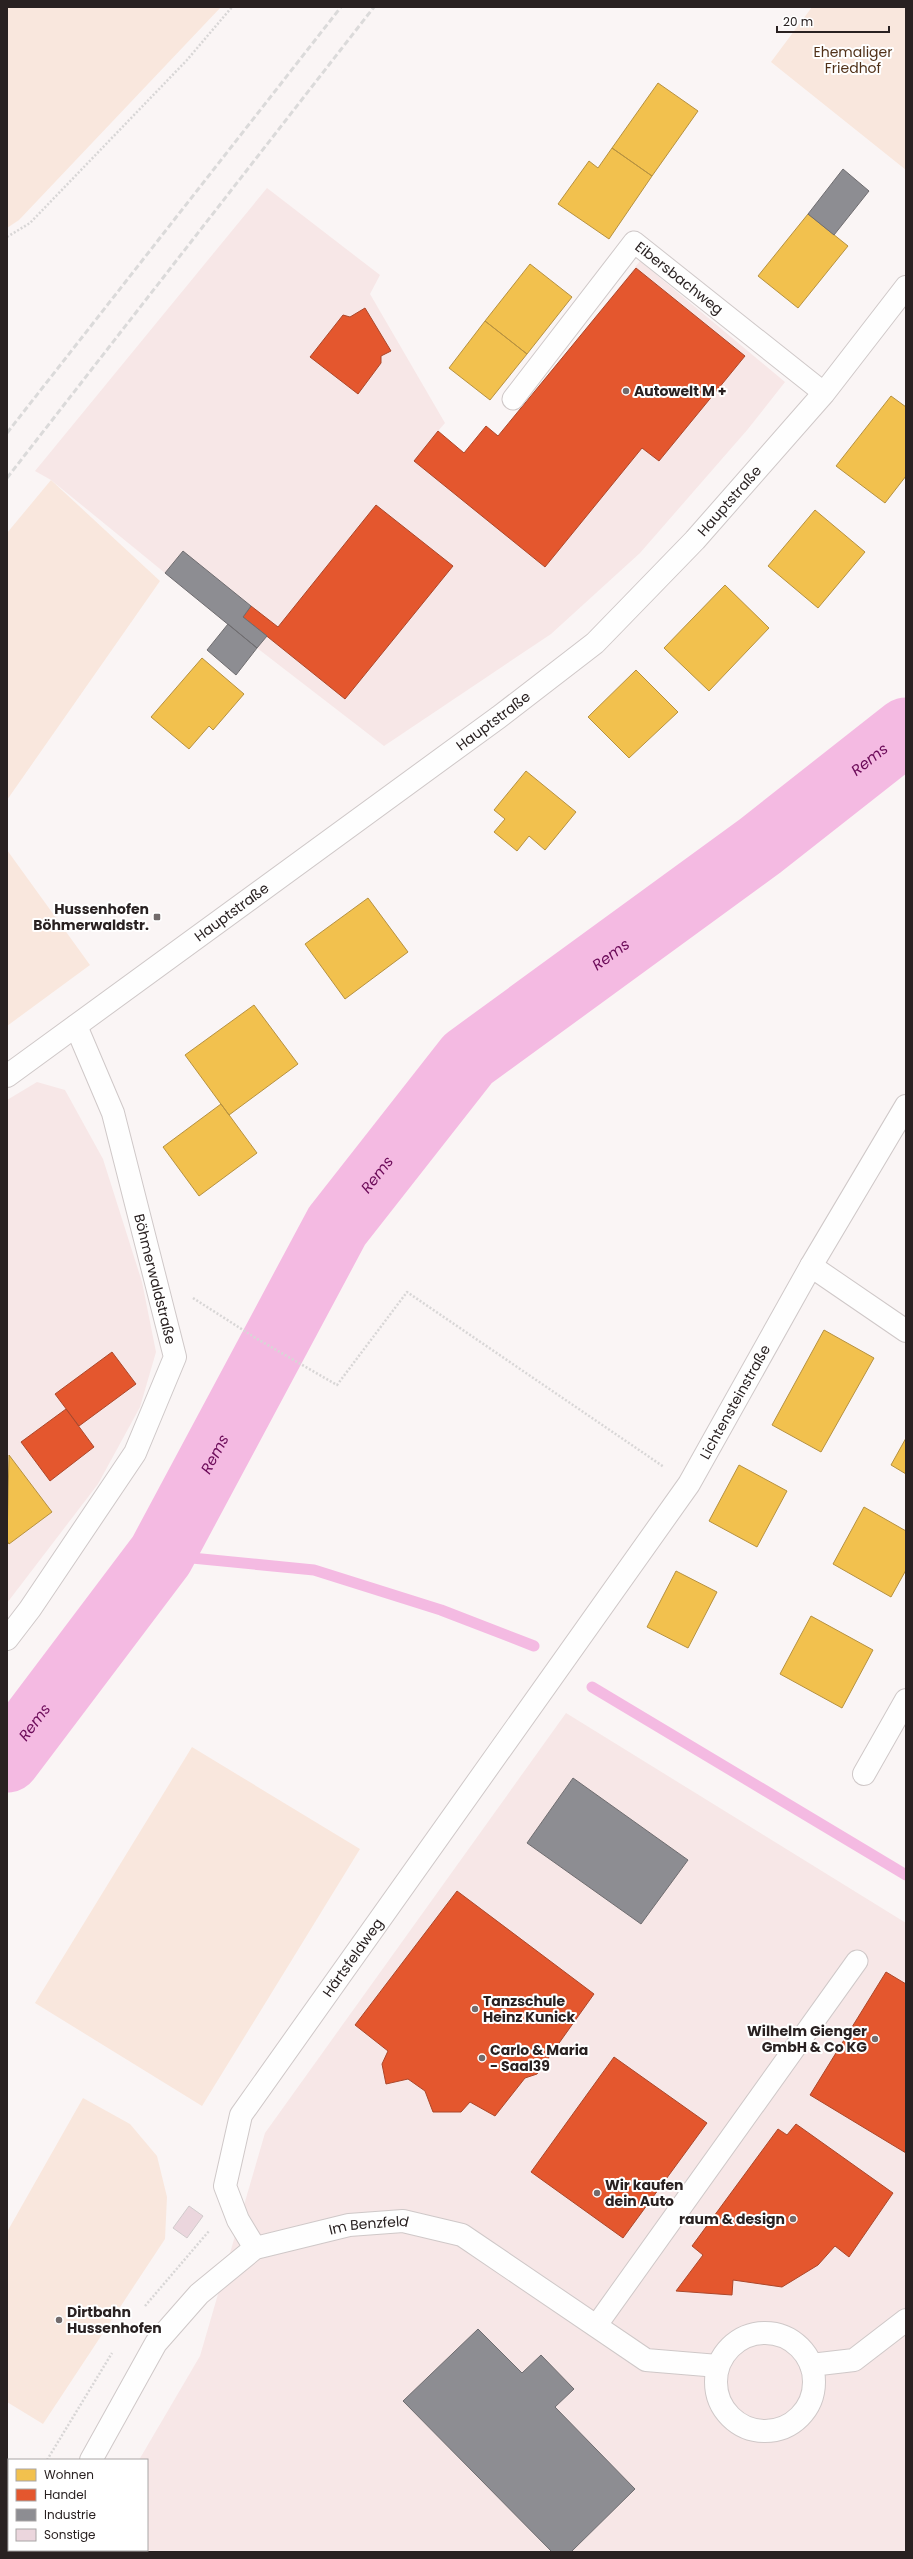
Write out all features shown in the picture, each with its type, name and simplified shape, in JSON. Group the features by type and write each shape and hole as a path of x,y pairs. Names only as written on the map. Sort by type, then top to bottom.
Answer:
{"street":[{"name":"Hauptstraße","path":"7,1076 493,722 594,643 694,540 824,393 906,287"},
{"name":"Böhmerwaldstraße","path":"7,1640 30,1609 135,1453 174,1357 155,1275 113,1113 76,1026"},
{"name":"Lichtensteinstraße","path":"547,1686 689,1484 811,1266 906,1106"},
{"path":"811,1266 906,1331"},
{"name":"Härtsfeldweg","path":"255,2248 238,2220 225,2186 241,2115 547,1686"},
{"path":"864,1774 906,1700"},
{"name":"Im Benzfeld","path":"92,2459 156,2343 199,2294 255,2248 348,2225 403,2221 462,2235 646,2360 718,2366"},
{"path":"811,2365 854,2360 906,2320"},
{"path":"754,2334 777,2334 798,2345 811,2365 814,2388 805,2411 786,2427 763,2432 740,2426 723,2409 715,2387 718,2366 733,2344 754,2334"}],"lane":[{"name":"Eibersbachweg","path":"513,399 634,242 824,393"},
{"path":"596,2326 857,1961"}],"path":[{"path":"7,237 30,223 187,60 232,7"},
{"path":"155,1275 254,1337 337,1385 407,1292 689,1484"}],"shaded area":[{"path":"267,188 380,275 370,294 445,423 438,431 464,453 486,426 499,436 640,261 785,382 748,429 640,553 551,634 384,746 257,648 51,480 35,471"},
{"path":"37,1082 65,1090 103,1159 142,1282 156,1352 140,1407 98,1484 7,1603 7,1100"},
{"path":"566,1713 906,1923 906,2552 86,2552 148,2551 148,2459 140,2459 200,2356 265,2133"}],"green space":[{"path":"7,7 221,7 19,220 7,228"},
{"name":"Ehemaliger Friedhof","path":"812,7 906,7 906,170 771,62"},
{"path":"51,480 160,581 7,800 7,533"},
{"path":"7,850 90,965 7,1026"},
{"path":"192,1747 360,1849 202,2106 35,2003"},
{"name":"Dirtbahn Hussenhofen","path":"83,2098 130,2124 157,2156 167,2197 165,2239 43,2424 7,2402 7,2232"}],"building: Wohnen":[{"path":"658,83 698,111 652,176 612,148"},
{"path":"612,148 652,176 609,239 558,204 589,161 598,168"},
{"path":"808,214 848,246 798,308 758,276"},
{"path":"530,264 572,297 527,354 485,321"},
{"path":"485,321 527,354 490,400 449,368"},
{"path":"891,396 906,407 906,476 885,503 836,466"},
{"path":"815,510 865,552 818,608 768,566"},
{"path":"725,585 769,628 709,691 664,648"},
{"path":"202,658 244,694 213,730 209,726 189,749 151,717"},
{"path":"636,670 678,712 629,758 588,717"},
{"path":"526,771 576,812 545,850 529,836 517,851 494,832 505,819 494,810"},
{"path":"368,898 408,952 345,999 305,944"},
{"path":"254,1005 298,1064 229,1115 185,1055"},
{"path":"221,1104 257,1153 199,1196 163,1147"},
{"path":"824,1330 874,1358 821,1452 772,1425"},
{"path":"906,1438 906,1474 891,1465"},
{"path":"9,1455 52,1512 9,1544 7,1541"},
{"path":"739,1465 787,1491 757,1547 709,1521"},
{"path":"864,1507 906,1531 906,1570 891,1597 833,1564"},
{"path":"676,1571 717,1592 688,1648 647,1627"},
{"path":"811,1616 873,1650 842,1708 780,1674"}],"building: Handel":[{"name":"Autowelt M +","path":"636,268 745,356 659,461 642,448 545,567 414,461 438,431 464,453 486,426 498,436"},
{"path":"365,308 391,351 381,356 381,363 358,394 310,357 343,315 350,317"},
{"path":"376,505 453,566 345,699 243,617 251,606 278,627"},
{"path":"112,1352 136,1384 79,1426 55,1394"},
{"path":"66,1409 94,1447 50,1481 21,1442"},
{"name":"Tanzschule Heinz Kunick","path":"457,1891 594,1994 537,2074 525,2078 495,2116 470,2102 461,2112 433,2112 425,2091 408,2079 386,2084 382,2064 388,2051 355,2025"},
{"name":"Wilhelm Gienger GmbH & Co KG","path":"886,1972 906,1984 906,2153 810,2095"},
{"path":"614,2057 707,2123 623,2238 531,2172"},
{"name":"raum & design","path":"796,2124 893,2193 849,2257 835,2246 818,2265 782,2287 733,2280 732,2295 676,2291 703,2255 692,2246 778,2129 787,2135"}],"building: Industrie":[{"path":"843,169 869,191 834,235 808,214"},
{"path":"183,551 251,606 243,617 267,636 257,648 165,573"},
{"path":"228,624 257,648 236,675 207,650"},
{"path":"573,1778 688,1860 641,1924 527,1843"},
{"path":"478,2329 522,2373 541,2355 574,2389 555,2407 635,2489 571,2552 552,2552 403,2401"}],"building: Sonstige":[{"path":"189,2206 203,2216 187,2238 173,2228"}],"waterway":[{"name":"Rems","path":"7,1759 161,1555 337,1226 468,1059 760,846 906,731"},
{"path":"451,1041 468,1059"},
{"path":"161,1555 314,1570 441,1610 534,1646"},
{"path":"592,1687 906,1875"}],"railway":[{"path":"7,433 341,7"},
{"path":"7,478 374,7"}],"place":[{"name":"Autowelt M +","path":"626,391"},
{"name":"Hussenhofen Böhmerwaldstr.","path":"157,917"},
{"name":"Tanzschule Heinz Kunick","path":"475,2009"},
{"name":"Wilhelm Gienger GmbH & Co KG","path":"875,2039"},
{"name":"Carlo & Maria - Saal39","path":"482,2058"},
{"name":"Wir kaufen dein Auto","path":"597,2193"},
{"name":"raum & design","path":"793,2219"},
{"name":"Dirtbahn Hussenhofen","path":"59,2320"}]}
